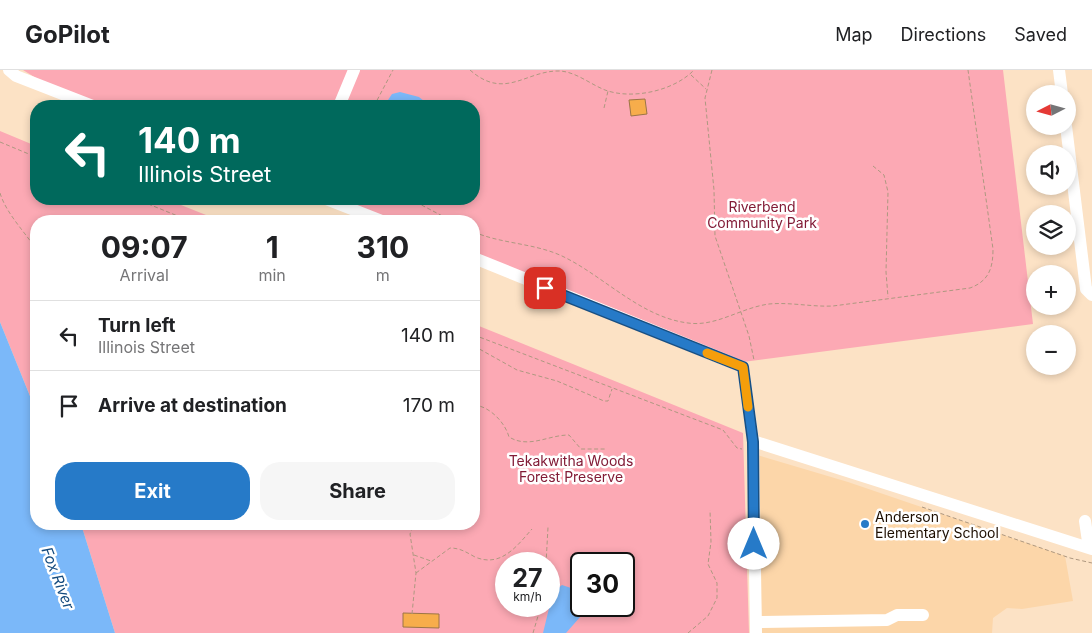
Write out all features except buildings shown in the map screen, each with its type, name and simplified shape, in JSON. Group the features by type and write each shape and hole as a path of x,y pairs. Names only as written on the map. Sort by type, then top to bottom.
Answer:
{"street":[{"path":"9,70 16,76 78,100"},
{"path":"342,100 354,70"},
{"path":"1059,70 1061,85"},
{"path":"1067,135 1086,289 1092,295"},
{"path":"341,205 367,215"},
{"path":"480,260 743,367 753,442 756,628 814,628 887,620 897,615 923,615"},
{"path":"753,442 1091,549 1085,521"}],"path":[{"path":"377,100 394,70"},
{"path":"470,70 490,82 512,83 557,70 571,74 608,91 625,94 650,91 682,80 694,70"},
{"path":"712,70 705,98 714,190 715,236 750,336 754,360"},
{"path":"480,234 561,256 595,273 643,307 687,323 711,323 740,310 781,303 814,307 970,288 980,284 991,269 993,249 968,70"},
{"path":"690,74 706,90"},
{"path":"604,108 608,91"},
{"path":"0,142 30,154"},
{"path":"873,166 884,175 888,192 886,272 888,298"},
{"path":"0,193 4,208 17,220 30,240"},
{"path":"151,205 175,215"},
{"path":"421,205 441,215"},
{"path":"480,337 723,430"},
{"path":"480,349 517,370 557,381 604,401 608,400 612,388"},
{"path":"480,406 505,425 508,437 517,442 535,442 570,435 581,449 607,449"},
{"path":"688,633 708,616 717,598 717,583 708,564 711,542 710,510"},
{"path":"547,552 548,527"},
{"path":"416,573 450,548 461,549 483,559 497,560 510,552 532,529"},
{"path":"412,530 410,534 416,573 412,614"},
{"path":"413,554 424,560 431,561"},
{"path":"533,633 538,617"}],"shaded area":[{"name":"Anderson Elementary School","path":"757,455 848,482 1065,556 1073,601 1022,609 1007,608 993,618 992,633 762,633"}],"green space":[{"path":"23,70 350,70 338,100 88,100 44,83"},
{"name":"Riverbend Community Park","path":"359,70 1003,70 1026,265 1026,315 1032,315 1033,324 743,362 480,257 480,215 376,215 352,205 480,205 480,100 347,100"},
{"path":"0,131 30,144 30,205 181,205 206,215 30,215 30,396 0,322"},
{"name":"Tekakwitha Woods Forest Preserve","path":"480,326 743,433 749,633 115,633 83,530 480,530"}],"water":[{"path":"400,92 419,97 423,100 388,100 392,94"},
{"name":"Fox River","path":"0,322 30,396 30,530 83,530 115,633 0,633"},
{"path":"562,585 570,588 570,617 580,617 566,633 543,633 547,617 560,617 560,587"}],"slow traffic":[{"path":"707,353 743,367 748,407"}],"place":[{"name":"Anderson Elementary School","path":"865,524"}],"route":[{"path":"545,288 743,367 753,442 754,544"}]}
